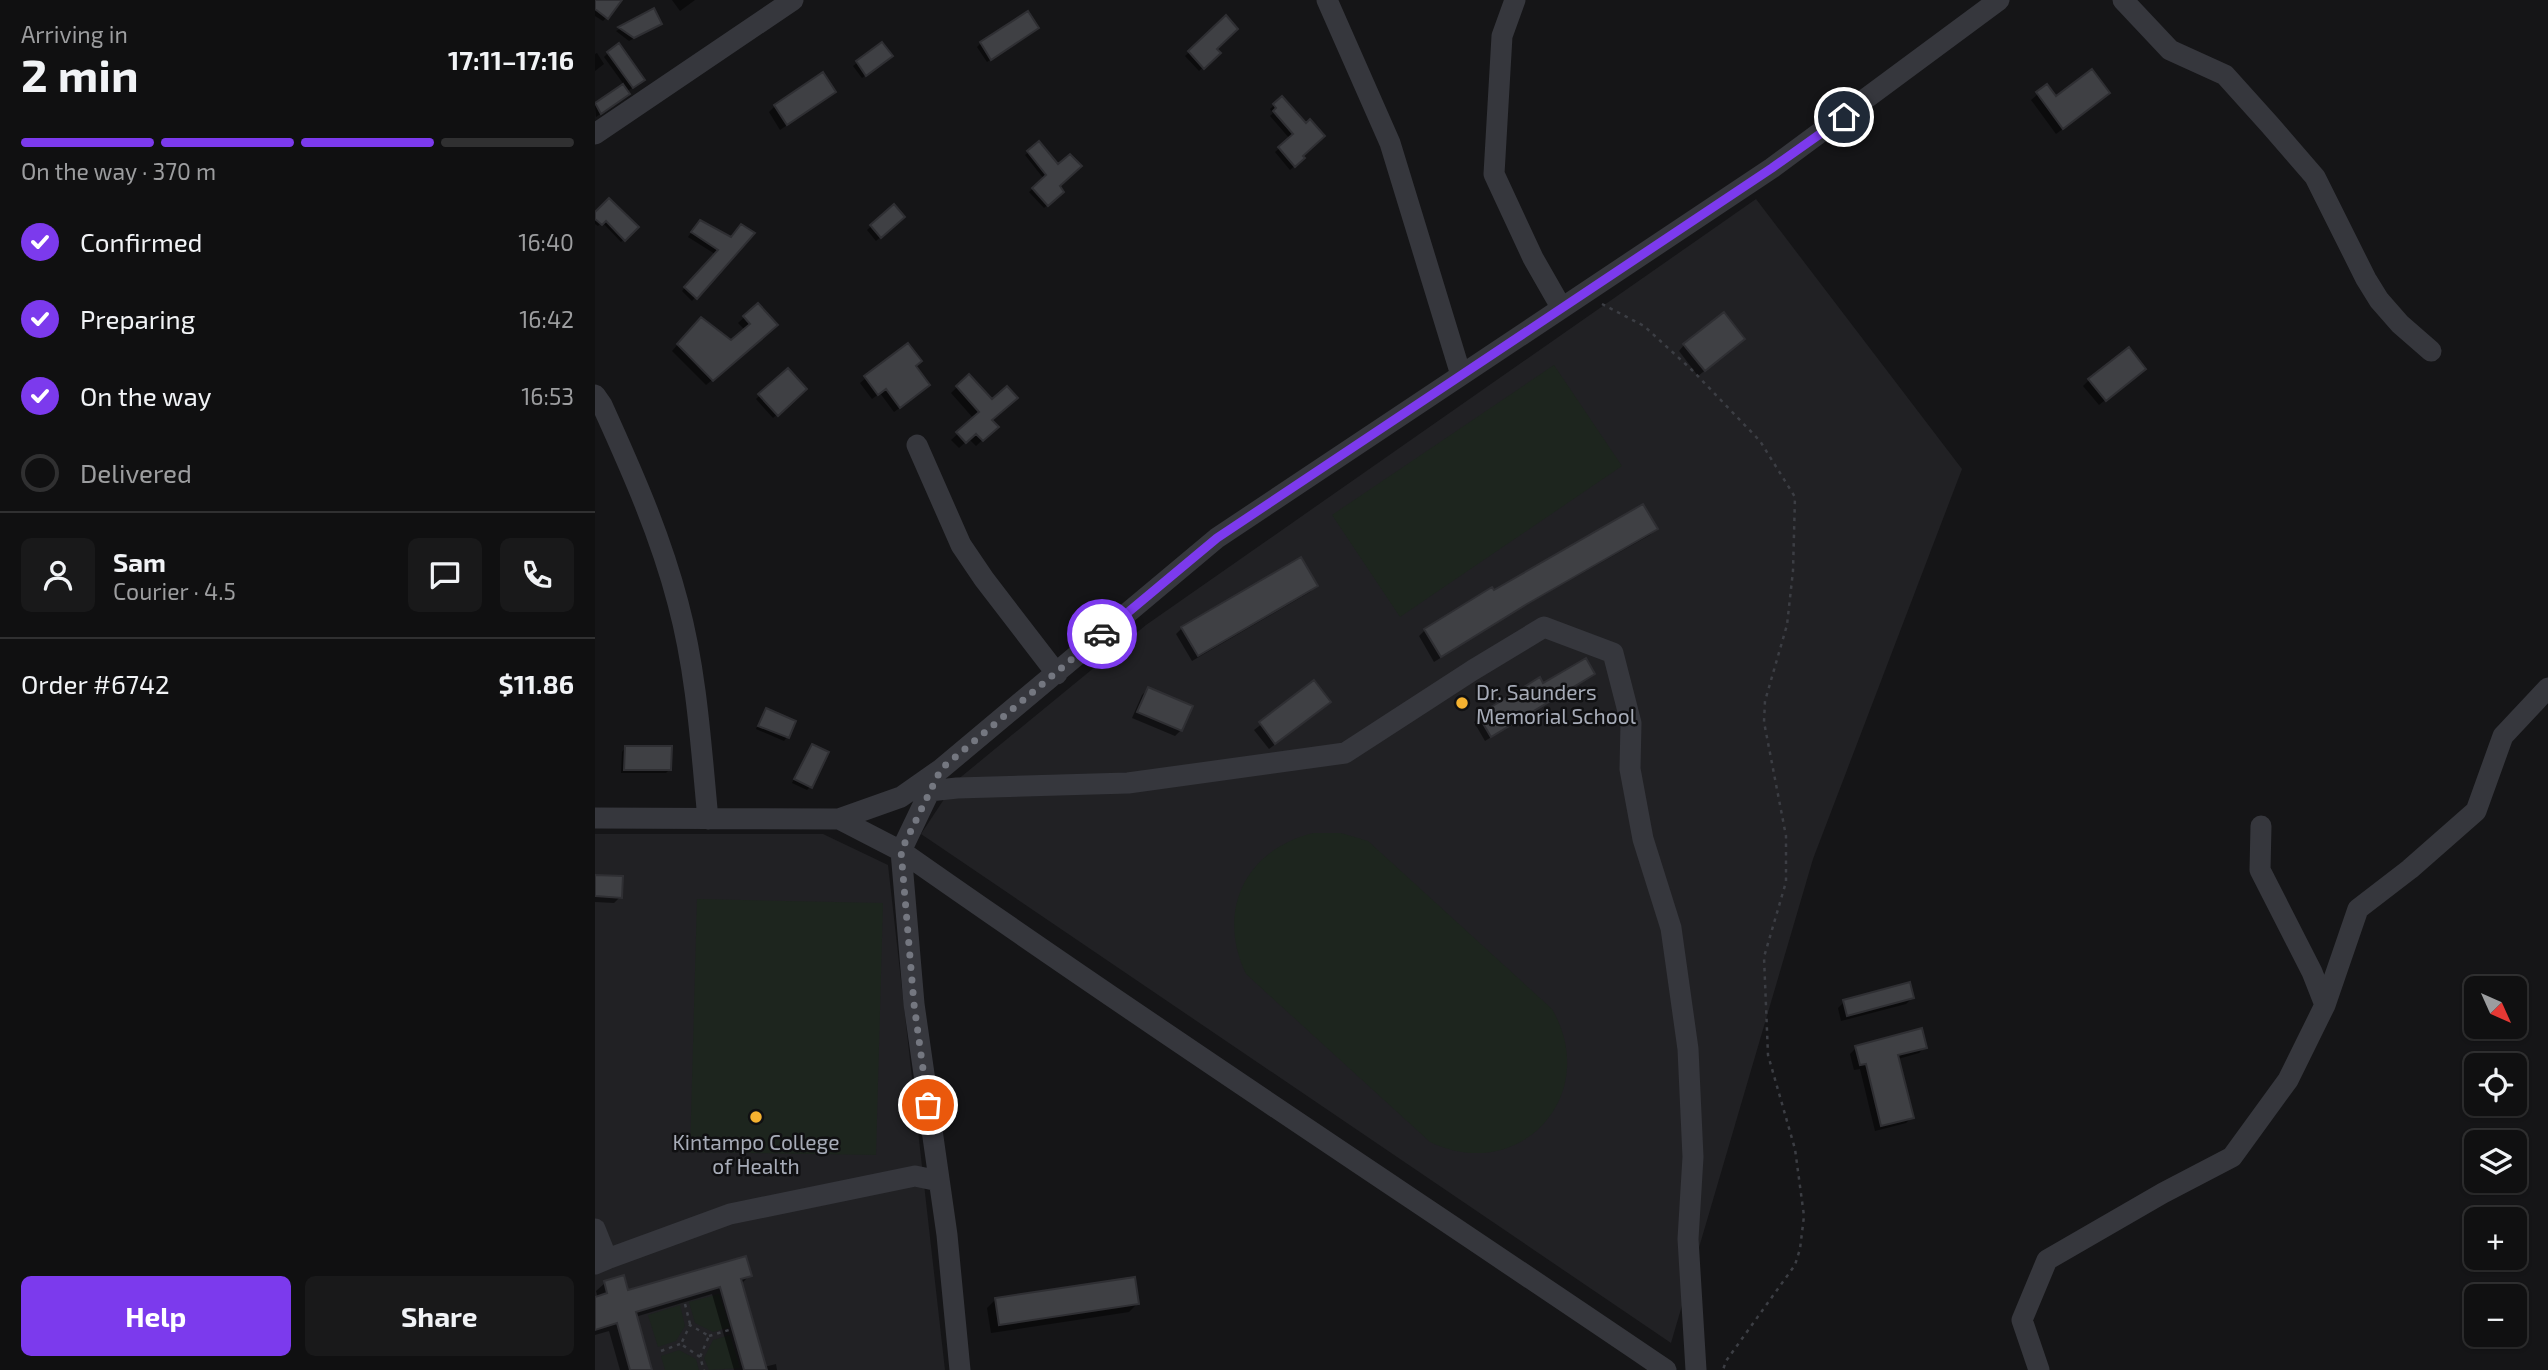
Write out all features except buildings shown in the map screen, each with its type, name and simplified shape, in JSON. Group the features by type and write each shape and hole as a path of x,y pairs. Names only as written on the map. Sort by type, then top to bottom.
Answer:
{"street":[{"path":"595,134 793,0"},
{"path":"1327,0 1390,144 1461,375"},
{"path":"1515,0 1502,36 1494,174 1561,307"},
{"path":"2123,0 2170,50 2225,75 2270,125 2315,177 2379,300 2400,324 2431,351"},
{"path":"595,818 839,819 901,797 941,769 1057,674 1217,538 1772,168 1990,3"},
{"path":"595,395 602,405 643,498 678,603 696,692 708,820"},
{"path":"917,445 961,545 1057,674"},
{"path":"929,792 957,788 1128,783 1345,753 1544,627 1613,653 1631,723 1630,769 1643,839 1671,928 1688,1049 1693,1157 1688,1239 1696,1370"},
{"path":"2039,1370 2022,1320 2047,1260 2163,1193 2232,1157 2288,1080 2325,1005 2358,909 2410,869 2476,811 2503,736 2548,688"},
{"path":"941,769 901,851 914,1004 939,1181 960,1370"},
{"path":"839,819 901,851 1289,1119 1666,1370"},
{"path":"2261,826 2260,870 2312,972 2325,1005"},
{"path":"595,1229 601,1262 730,1214 915,1177 939,1181"}],"path":[{"path":"1582,294 1644,326 1692,370 1760,441 1795,496 1793,571 1787,625 1765,701 1764,722 1786,836 1786,881 1764,957 1768,1055 1795,1149 1804,1216 1795,1265 1725,1362 1723,1370"},
{"path":"661,1351 681,1344 690,1325 685,1304"},
{"path":"690,1325 709,1336 729,1330"},
{"path":"700,1357 709,1336"},
{"path":"681,1344 700,1357 704,1370"}],"shaded area":[{"name":"Dr. Saunders Memorial School","path":"1756,199 1962,469 1813,859 1671,1343 921,834 956,781 1146,625"},
{"path":"1554,365 1622,466 1400,617 1332,515"},
{"path":"1313,833 1341,833 1368,841 1552,1009 1565,1041 1567,1072 1559,1100 1543,1124 1521,1141 1494,1151 1463,1152 1430,1142 1246,974 1237,951 1234,928 1236,906 1243,886 1254,868 1270,853 1289,841"},
{"name":"Kintampo College of Health","path":"595,834 823,834 888,865 945,1370 595,1370"},
{"path":"697,899 883,903 876,1155 690,1152"},
{"path":"719,1294 730,1327 713,1332 695,1323 689,1302"},
{"path":"680,1305 685,1326 676,1341 658,1347 648,1315"},
{"path":"730,1335 740,1368 709,1370 704,1358 713,1340"},
{"path":"679,1350 696,1359 699,1370 665,1370 661,1356"}],"way so far":[{"path":"928,1105 914,1004 901,851 941,769 1102,634"}],"place":[{"name":"Dr. Saunders Memorial School","path":"1462,703"},
{"name":"Kintampo College of Health","path":"756,1117"}],"route":[{"path":"1102,634 1217,538 1772,168 1844,117"}]}
